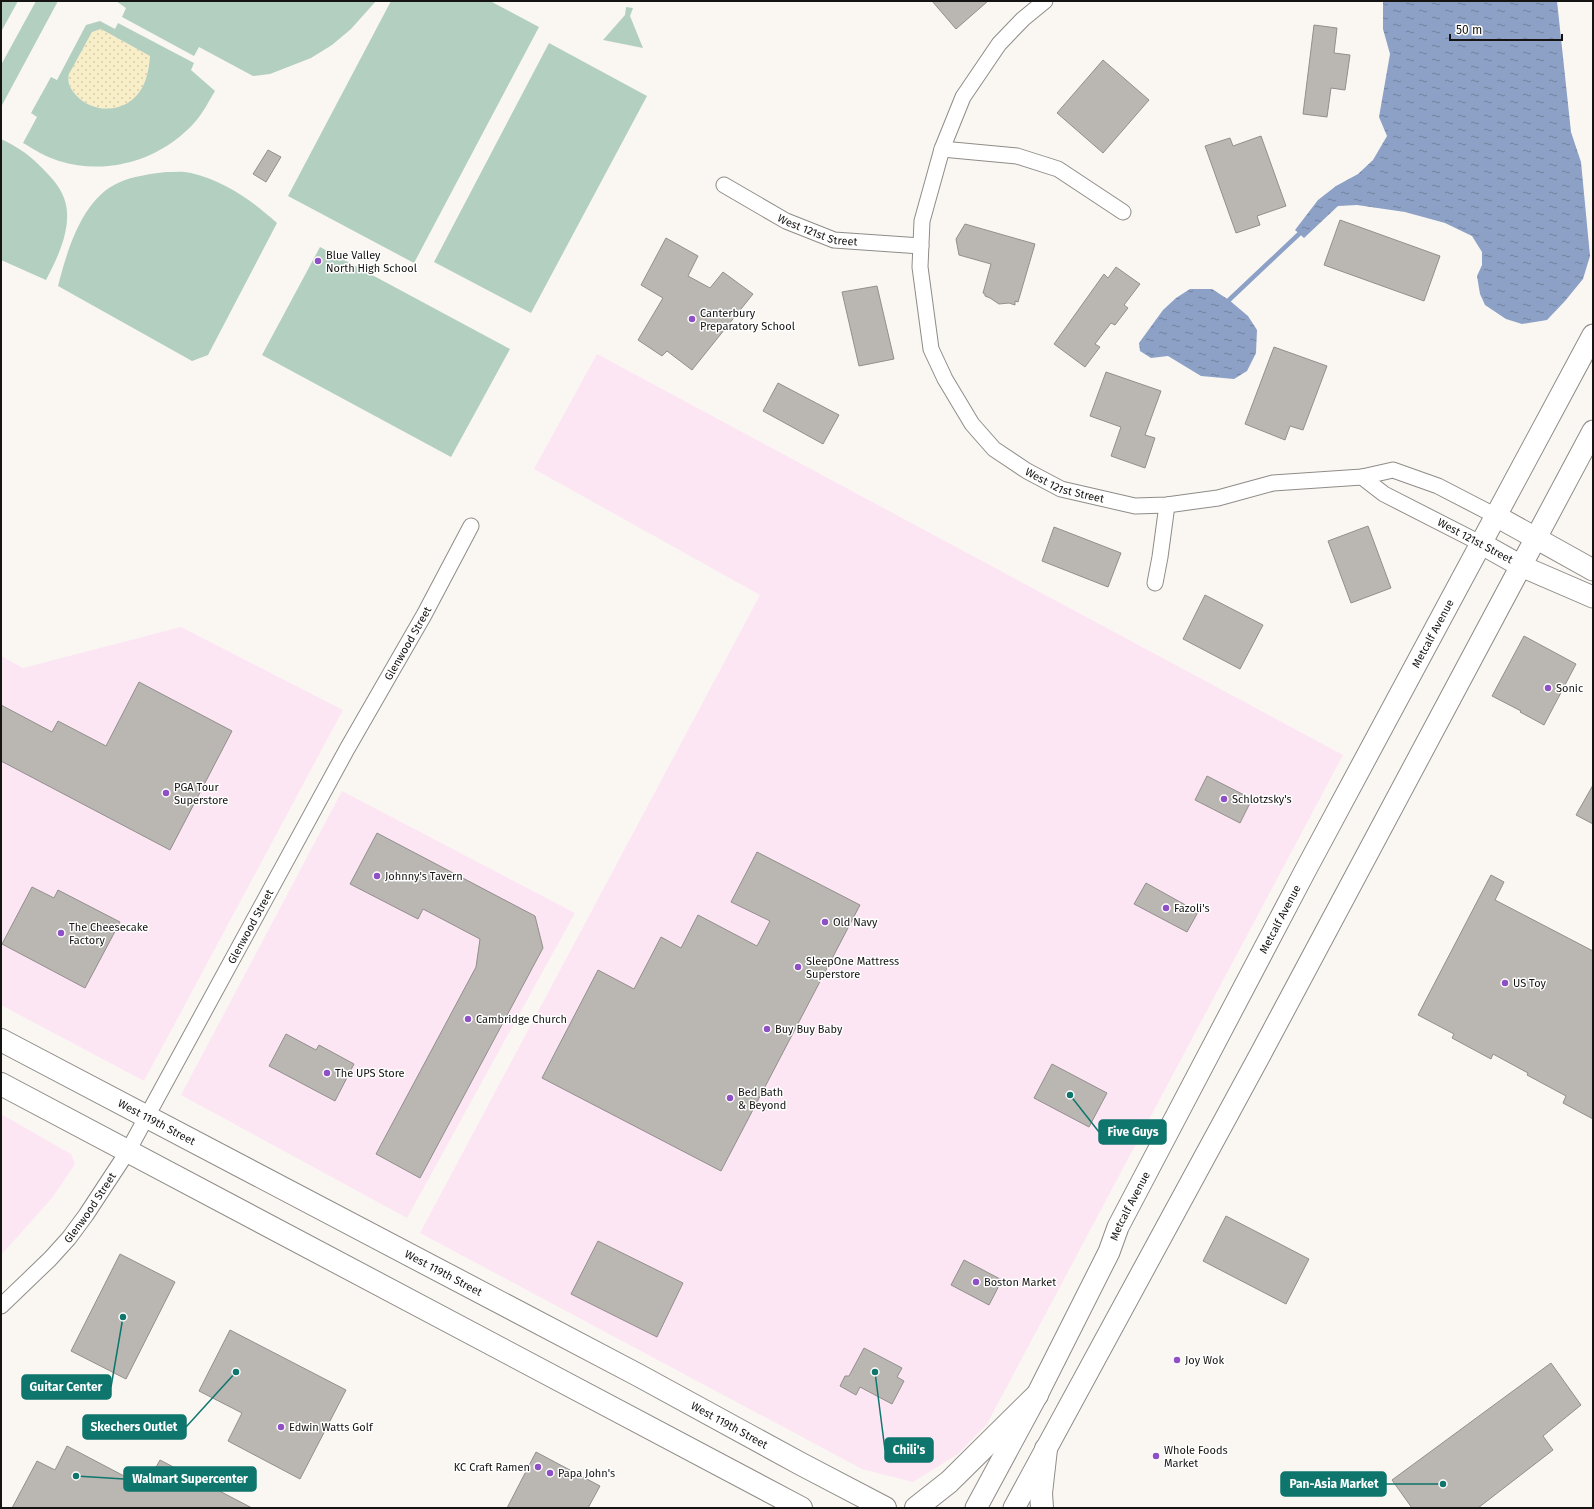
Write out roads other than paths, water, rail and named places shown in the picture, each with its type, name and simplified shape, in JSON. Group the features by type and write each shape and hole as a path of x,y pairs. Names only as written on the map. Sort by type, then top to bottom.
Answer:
{"main road":[{"name":"Metcalf Avenue","path":"976,1508 1037,1396 1109,1252 1118,1227 1300,880 1593,335"},
{"path":"1014,1508 1260,1055 1593,431"},
{"name":"West 121st Street","path":"1496,516 1593,570"},
{"name":"West 121st Street","path":"1482,544 1521,566 1593,597"},
{"name":"West 119th Street","path":"1,1040 885,1508"},
{"path":"1,1084 801,1508"},
{"path":"916,1508 949,1482 1037,1396"},
{"path":"1042,1508 1041,1493 1046,1449"}],"street":[{"name":"West 121st Street","path":"1045,1 1023,19 1004,39 980,70 963,97 942,149 922,221 920,267 931,349 945,379 972,424 994,449 1027,471 1061,489 1134,506 1167,505 1218,498 1273,483 1362,477 1393,470 1438,486 1496,516"},
{"path":"942,149 1017,156 1058,169 1123,212"},
{"name":"West 121st Street","path":"724,185 786,221 834,240 921,246"},
{"name":"West 121st Street","path":"1362,477 1384,494 1482,544"},
{"path":"1155,583 1167,505"},
{"name":"Glenwood Street","path":"1,1306 50,1259 69,1238 128,1151 347,749 424,615 471,526"}],"water":[{"path":"1383,1 1557,1 1571,132 1581,162 1590,256 1583,279 1547,320 1522,324 1506,319 1485,305 1480,294 1477,276 1482,265 1482,252 1472,236 1445,223 1405,212 1357,205 1338,206 1304,238 1295,230 1318,200 1336,186 1358,174 1373,160 1387,136 1379,117 1390,54 1383,29"},
{"path":"1190,289 1212,289 1229,300 1248,316 1257,330 1256,353 1247,371 1234,379 1201,376 1168,356 1151,358 1140,351 1139,343 1163,310 1176,298"}],"waterway":[{"path":"1229,300 1299,234"}],"place":[{"name":"Blue Valley North High School","path":"318,261"},
{"name":"Canterbury Preparatory School","path":"692,319"},
{"name":"Sonic","path":"1548,688"},
{"name":"PGA Tour Superstore","path":"166,793"},
{"name":"Schlotzsky's","path":"1224,799"},
{"name":"Johnny's Tavern","path":"377,876"},
{"name":"Fazoli's","path":"1166,908"},
{"name":"Old Navy","path":"825,922"},
{"name":"The Cheesecake Factory","path":"61,933"},
{"name":"SleepOne Mattress Superstore","path":"798,967"},
{"name":"US Toy","path":"1505,983"},
{"name":"Cambridge Church","path":"468,1019"},
{"name":"Buy Buy Baby","path":"767,1029"},
{"name":"The UPS Store","path":"327,1073"},
{"name":"Five Guys","path":"1070,1095"},
{"name":"Bed Bath & Beyond","path":"730,1098"},
{"name":"Boston Market","path":"976,1282"},
{"name":"Guitar Center","path":"123,1317"},
{"name":"Joy Wok","path":"1177,1360"},
{"name":"Skechers Outlet","path":"236,1372"},
{"name":"Chili's","path":"875,1372"},
{"name":"Edwin Watts Golf","path":"281,1427"},
{"name":"Whole Foods Market","path":"1156,1456"},
{"name":"KC Craft Ramen","path":"538,1467"},
{"name":"Papa John's","path":"550,1473"},
{"name":"Walmart Supercenter","path":"76,1476"},
{"name":"Pan-Asia Market","path":"1443,1484"}]}
